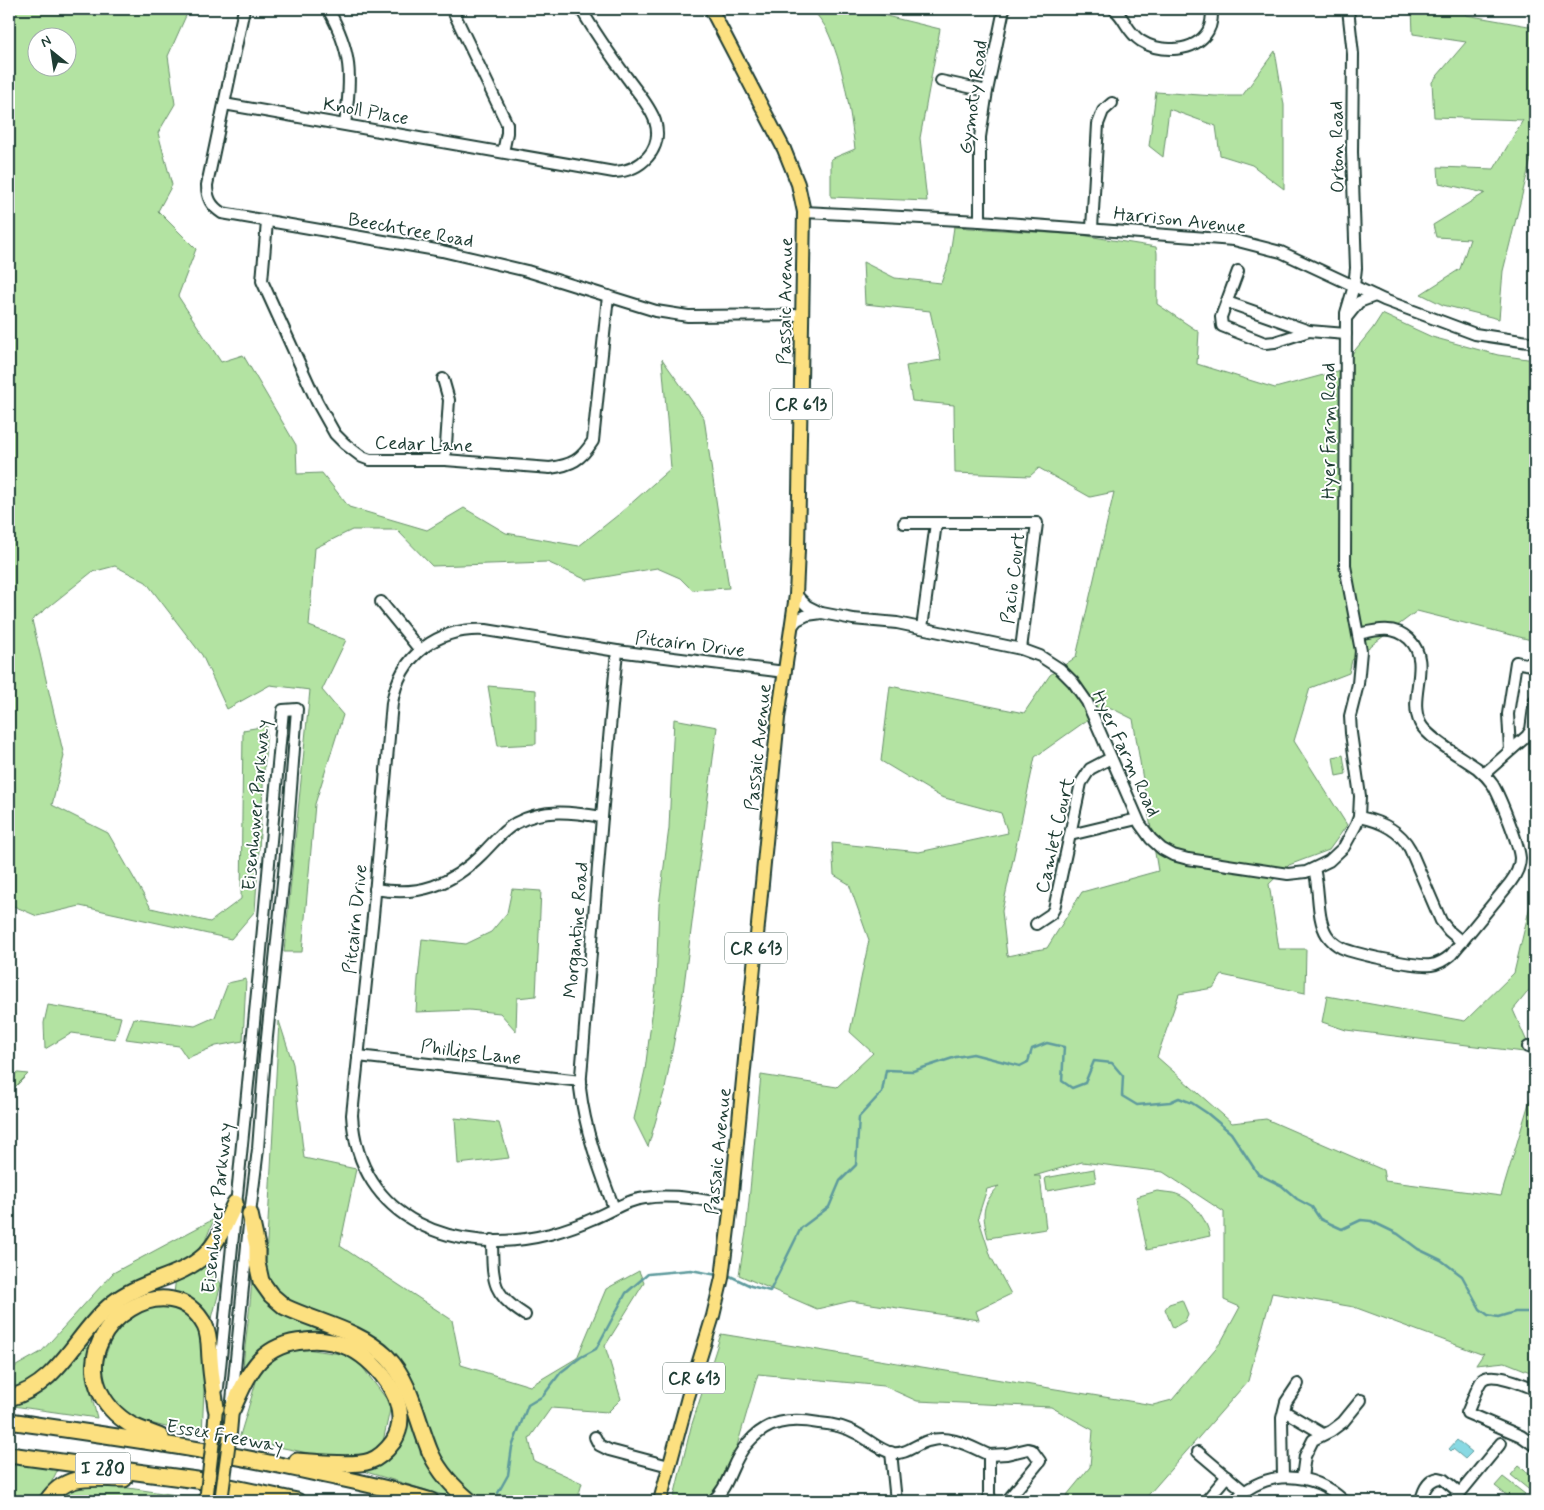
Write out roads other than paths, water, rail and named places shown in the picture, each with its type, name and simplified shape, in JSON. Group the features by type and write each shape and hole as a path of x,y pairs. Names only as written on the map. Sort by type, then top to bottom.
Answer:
{"highway":[{"path":"9,1398 29,1390 49,1376 101,1314 121,1298 132,1291 185,1269 201,1258 220,1234 235,1202"},
{"path":"250,1214 257,1246 258,1273 265,1289 276,1301 285,1307 357,1336 372,1345 387,1358 405,1383 437,1465 450,1483 470,1501"},
{"path":"193,1448 132,1425 119,1416 106,1402 96,1382 94,1364 97,1347 105,1331 122,1314 146,1301 164,1299 187,1305 197,1314 207,1332 216,1408"},
{"path":"232,1410 248,1377 261,1360 277,1348 300,1341 319,1340 349,1348 373,1364 390,1387 398,1408 400,1421 391,1444 377,1458 357,1463 262,1461"},
{"name":"Essex Freeway","path":"9,1421 193,1448 262,1461 395,1490 431,1501"},
{"name":"I 280","path":"9,1455 196,1480 297,1501"},
{"path":"47,1501 58,1488 80,1478 196,1480"},
{"path":"246,1491 274,1501"}],"main road":[{"name":"Passaic Avenue","path":"660,1501 713,1316 722,1274 731,1204 778,718 796,595 804,212 798,184 784,149 711,9"},
{"name":"Eisenhower Parkway","path":"206,1501 216,1408"},
{"name":"Eisenhower Parkway","path":"221,1501 232,1410"}],"street":[{"name":"Beechtree Road","path":"244,9 207,185 208,199 222,213 442,251 527,271 656,311 688,316 803,315"},
{"path":"328,9 339,28 349,60 350,91 345,124"},
{"path":"452,9 507,124 503,152"},
{"name":"Knoll Place","path":"224,104 614,172 630,170 644,161 654,147 656,131 653,115 596,35 581,9"},
{"name":"Gymoty Road","path":"980,221 980,137 1004,9"},
{"path":"1114,9 1129,30 1142,41 1152,46 1169,49 1190,46 1201,40 1209,30 1212,9"},
{"name":"Orton Road","path":"1348,9 1353,54 1352,152 1356,268 1354,286"},
{"path":"941,81 987,92"},
{"path":"1092,228 1098,124 1103,111 1112,103"},
{"name":"Harrison Avenue","path":"804,212 1092,228 1234,240 1263,246 1304,262 1375,296 1476,334 1535,343"},
{"name":"Cedar Lane","path":"267,222 262,281 317,402 335,434 351,449 370,460 445,460 550,468 570,464 578,460 593,441 608,296"},
{"path":"1238,271 1221,317 1222,326 1265,343 1309,331"},
{"name":"Hyer Farm Road","path":"792,626 797,620 807,615 822,614 897,623 1021,649 1047,660 1060,669 1073,682 1087,702 1137,819 1146,834 1156,844 1168,852 1181,857 1276,873 1299,873 1314,869 1329,861 1344,847 1352,834 1359,817 1360,796 1350,724 1361,660 1345,566 1346,309 1354,286"},
{"path":"1346,318 1359,302 1375,296"},
{"path":"1227,302 1309,331 1346,334"},
{"path":"444,380 449,400 445,460"},
{"name":"Pacio Court","path":"904,523 1037,522 1021,649"},
{"path":"922,628 936,523"},
{"name":"Hyer Farm Road","path":"796,595 807,606 822,614"},
{"path":"381,602 420,650"},
{"path":"1314,869 1324,928 1330,940 1340,947 1412,965 1428,966 1445,960 1462,942 1518,871 1520,859 1517,845 1492,785 1484,774 1430,735 1422,726 1416,707 1420,664 1413,643 1395,630 1384,629 1358,634"},
{"name":"Pitcairn Drive","path":"731,1204 660,1196 643,1198 614,1208 594,1219 548,1235 524,1239 492,1240 453,1237 428,1229 410,1220 395,1208 377,1189 361,1160 352,1128 352,1102 394,694 403,670 420,650 442,636 458,631 476,630 617,651 785,672"},
{"name":"Morgantine Road","path":"614,1208 595,1160 588,1134 583,1108 581,1081 617,651"},
{"path":"1510,750 1508,714 1516,662 1535,666"},
{"path":"1484,774 1531,730 1535,700"},
{"name":"Eisenhower Parkway","path":"216,1408 283,710 296,709 286,854 232,1410"},
{"name":"Camlet Court","path":"1036,924 1054,910 1084,776 1097,764 1111,758"},
{"path":"375,889 408,892 440,884 468,867 508,828 535,815 565,811 602,817"},
{"path":"1359,817 1378,822 1403,838 1410,849 1441,921 1462,942"},
{"path":"1070,835 1137,819"},
{"name":"Phillips Lane","path":"358,1056 581,1081"},
{"path":"492,1240 494,1283 506,1301 526,1315"},
{"path":"1535,1389 1495,1376 1488,1377 1481,1380 1468,1413 1521,1436 1535,1446"},
{"path":"1283,1477 1282,1418 1286,1402 1298,1384"},
{"path":"1302,1478 1305,1456 1309,1445 1316,1437 1331,1431 1343,1422 1362,1400"},
{"path":"1284,1410 1323,1434"},
{"path":"712,1501 724,1489 738,1455 748,1442 773,1424 788,1420 831,1424 850,1429 887,1452 904,1452 927,1441 952,1439 989,1455 1007,1454 1028,1449 1036,1454 1040,1461 1008,1501"},
{"path":"595,1437 599,1445 609,1450 669,1466"},
{"path":"1452,1501 1501,1443"},
{"path":"891,1452 896,1501"},
{"path":"1198,1452 1244,1491"},
{"path":"989,1455 988,1494 990,1501"},
{"path":"1206,1501 1227,1476"},
{"path":"1234,1501 1244,1491 1256,1484 1283,1477 1302,1478 1329,1489 1344,1501"},
{"path":"1421,1501 1426,1488 1434,1479 1443,1479 1460,1493"}],"water":[{"path":"1457,1440 1472,1452 1465,1459 1453,1449 1451,1451 1449,1449"}],"waterway":[{"path":"725,1276 730,1276 751,1286 770,1291 801,1228 829,1207 840,1181 856,1165 859,1117 882,1092 886,1070 913,1071 956,1057 973,1054 1020,1066 1028,1062 1032,1049 1047,1043 1064,1047 1062,1081 1072,1088 1085,1083 1094,1061 1112,1063 1123,1076 1122,1096 1137,1105 1170,1102 1179,1098 1192,1103 1231,1133 1258,1174 1282,1186 1297,1199 1312,1207 1320,1219 1342,1229 1361,1220 1371,1221 1398,1234 1418,1249 1441,1260 1462,1276 1480,1309 1488,1315 1498,1317 1515,1312 1535,1312"},
{"path":"498,1493 508,1475 512,1447 528,1405 543,1396 561,1372 581,1357 596,1349 626,1293 648,1274 691,1270 717,1275"}]}
